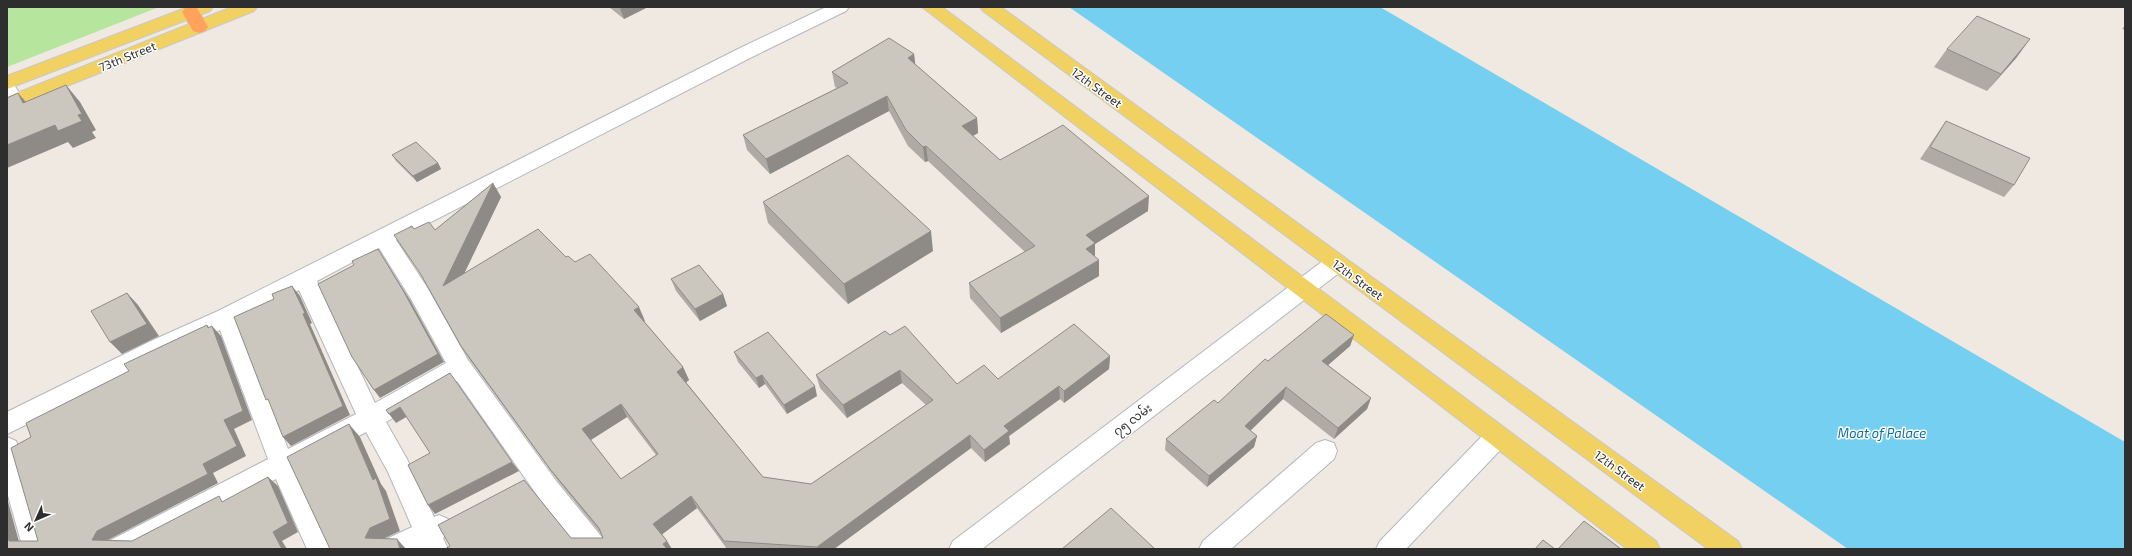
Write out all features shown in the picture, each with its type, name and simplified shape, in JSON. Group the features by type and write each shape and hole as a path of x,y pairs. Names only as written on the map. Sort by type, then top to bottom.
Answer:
{"main road":[{"name":"73th Street","path":"7,83 198,15 248,7"},
{"path":"931,7 1647,549"},
{"name":"12th Street","path":"989,7 1336,263 1729,549"},
{"name":"73th Street","path":"10,98 198,15"}],"street":[{"path":"7,424 384,238 745,53 840,7"},
{"path":"384,238 419,293 460,367 528,480 596,549"},
{"name":"၇၅ လမ်း","path":"962,549 1336,263"},
{"path":"304,277 371,418 398,467 431,541"},
{"path":"226,317 282,464 320,549"},
{"path":"118,549 371,418 460,367"},
{"path":"1394,548 1497,436"},
{"path":"7,448 36,549"},
{"path":"1216,548 1325,451"},
{"path":"392,549 431,541 462,515"}],"green space":[{"path":"7,7 159,7 7,67"}],"water":[{"name":"Moat of Palace","path":"1069,7 1380,7 2125,442 2125,549 1848,549"}],"building":[{"path":"1977,16 2030,39 2001,74 1947,49"},
{"path":"889,38 914,54 908,58 977,118 962,126 1000,160 1063,125 1149,196 1086,235 1095,243 1086,249 1099,260 1000,318 969,283 1035,246 926,146 923,147 906,130 887,96 766,159 743,135 848,83 832,72"},
{"path":"66,85 82,114 78,115 82,121 58,131 55,125 7,145 7,98 18,93 23,103"},
{"path":"1946,121 2030,158 2014,185 1930,147"},
{"path":"416,142 438,163 413,176 392,155"},
{"path":"848,155 931,231 844,284 763,202"},
{"path":"493,183 443,286 538,229 566,257 568,256 575,262 590,254 639,307 634,310 683,367 677,372 763,477 811,484 933,400 900,370 843,405 816,375 885,331 890,335 905,326 957,384 984,365 998,379 1074,324 1110,356 1064,391 1059,386 1004,426 1009,431 984,450 970,435 817,547 724,541 691,496 653,524 667,541 663,544 667,549 445,549 450,546 438,525 524,480 571,538 603,538 599,528 550,469 461,346 420,273 394,235 412,226 414,229 429,222 435,230","holes":["621,404 658,454 621,479 582,429"]},
{"path":"378,249 404,292 438,354 374,390 352,357 318,284 354,265 352,261"},
{"path":"699,265 723,294 695,309 671,279"},
{"path":"292,286 305,313 303,314 343,406 283,437 268,399 266,400 234,317 274,299 272,294"},
{"path":"127,293 147,324 110,342 91,311"},
{"path":"1326,314 1354,335 1322,361 1371,398 1338,428 1286,387 1245,426 1257,436 1209,476 1166,439 1214,400 1218,403 1265,359 1268,361"},
{"path":"207,325 208,328 212,326 243,411 224,420 237,446 203,464 208,474 97,531 92,540 132,541 219,496 222,502 268,477 288,523 273,532 282,549 7,549 7,535 9,541 38,541 11,448 31,437 26,423 129,371 124,364"},
{"path":"768,332 815,386 784,405 762,375 756,378 734,352"},
{"path":"450,373 512,462 428,505 408,465 430,453 400,407 389,414 386,410"},
{"path":"349,424 373,480 376,478 390,519 370,528 365,538 397,539 400,549 330,549 287,457"},
{"path":"1111,508 1155,549 1062,549"},
{"path":"1584,521 1621,549 1558,549"},
{"path":"1543,540 1555,549 1535,549"}]}
